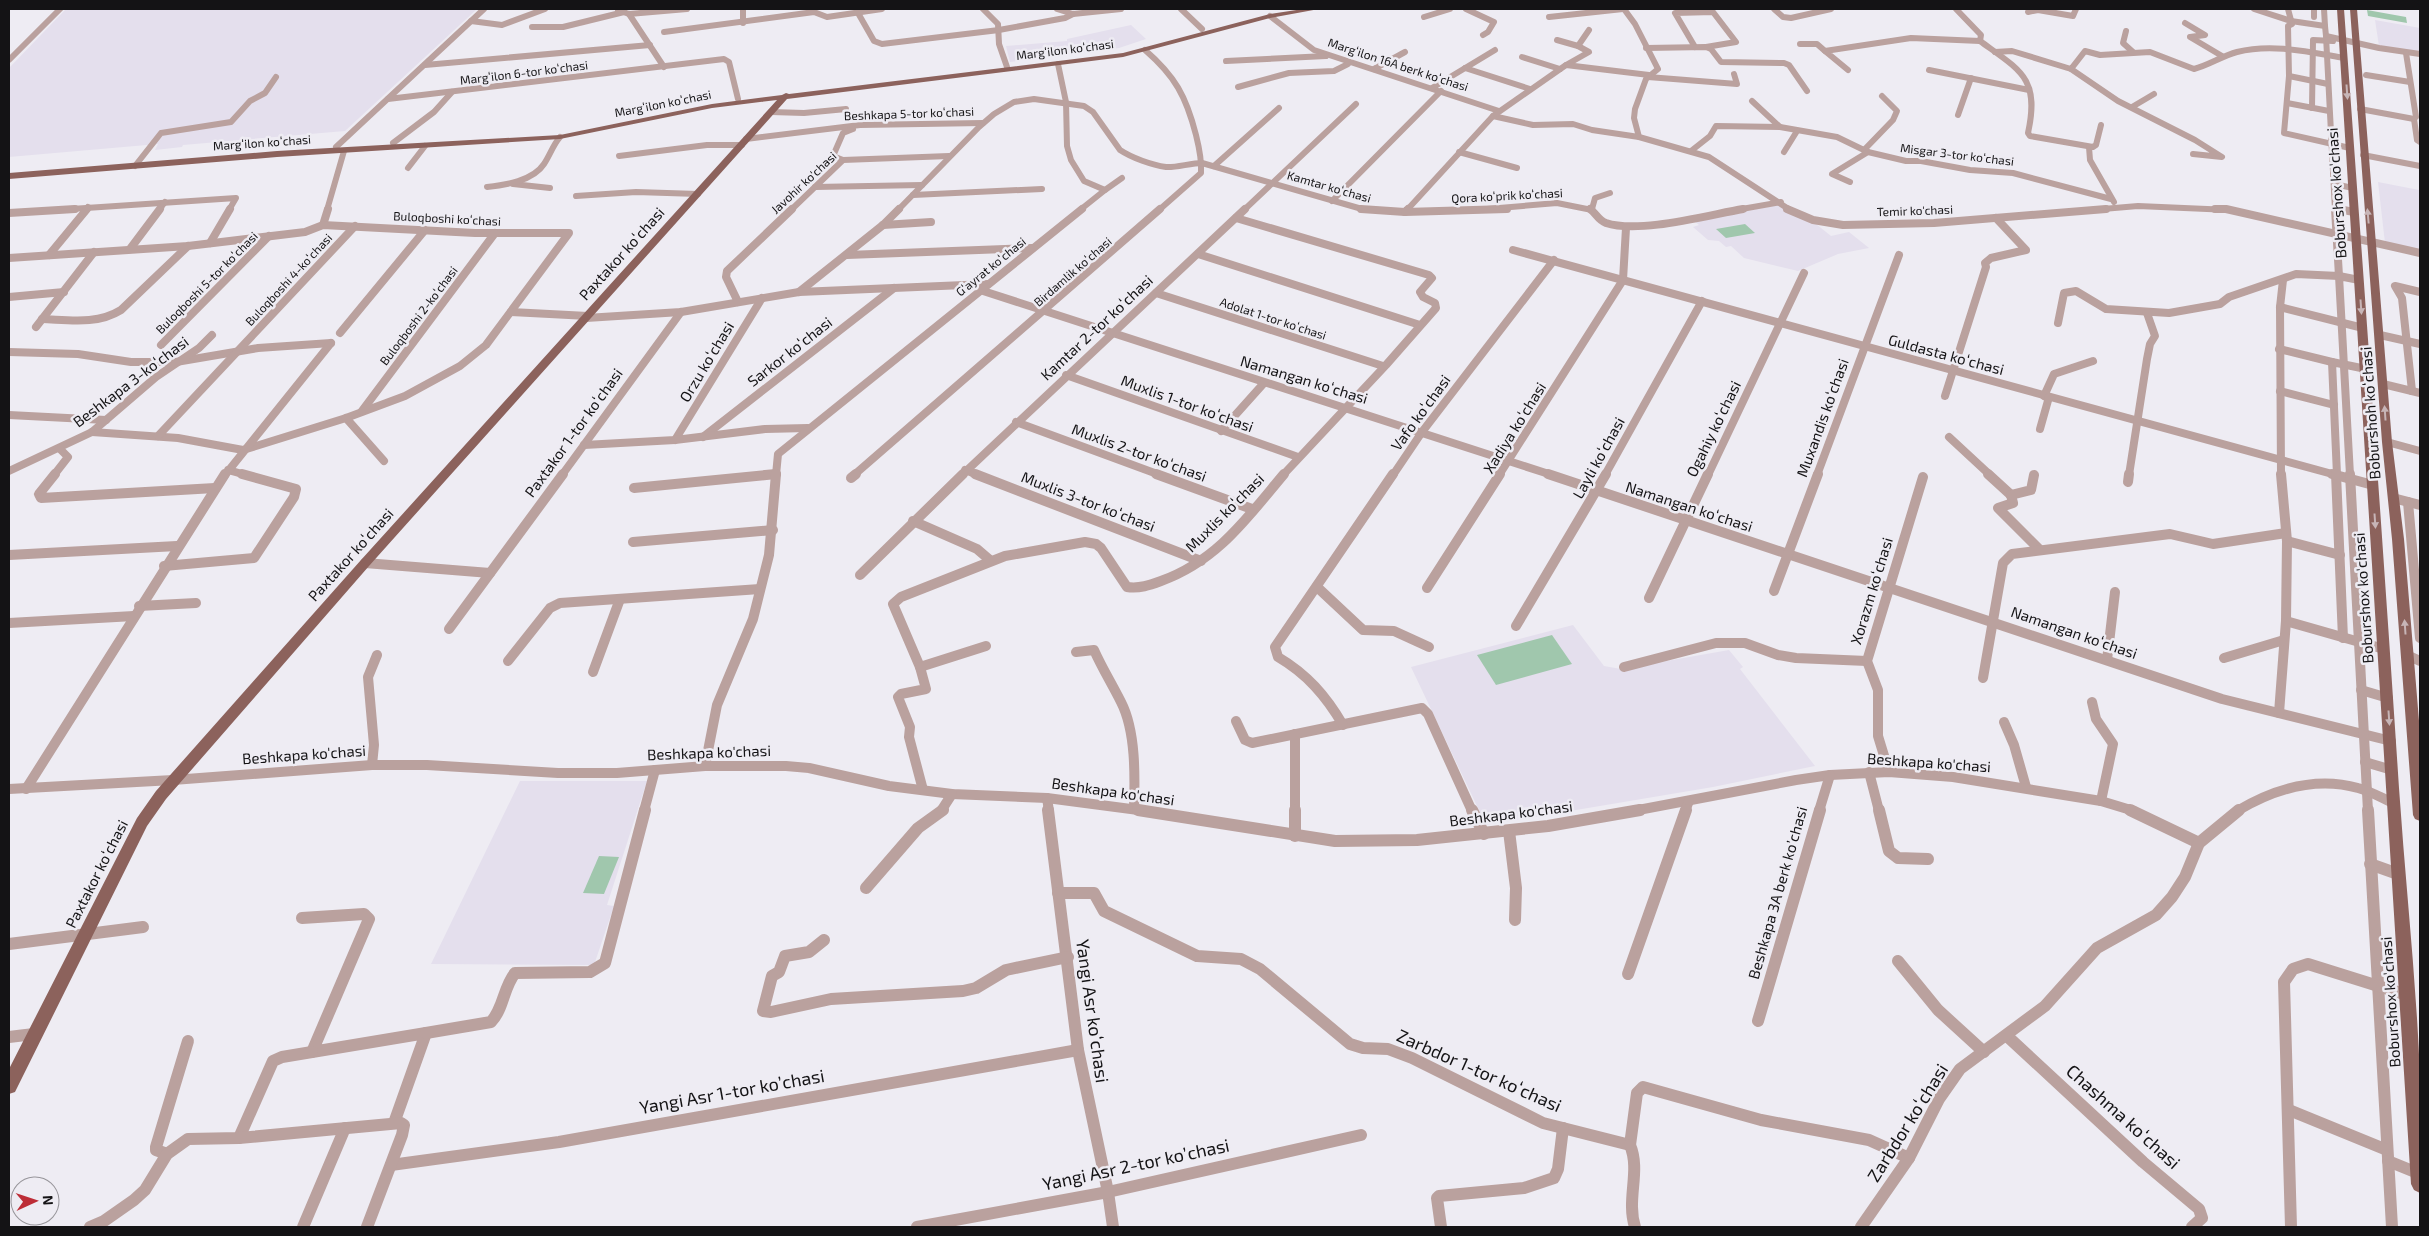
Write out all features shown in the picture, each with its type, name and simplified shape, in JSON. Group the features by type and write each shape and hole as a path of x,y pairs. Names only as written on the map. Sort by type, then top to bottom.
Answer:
{"main road":[{"name":"Margʻilon koʻchasi","path":"9,170 560,137 698,109 785,95 1111,53 1148,45 1261,14 1290,9"},
{"name":"Margʻilon koʻchasi","path":"340,149 553,134 738,99 1058,64 1145,50 1270,16 1315,9"},
{"name":"Boburshox ko'chasi","path":"2340,9 2347,41 2344,58 2391,741 2393,803 2407,995 2418,1112 2420,1184"},
{"name":"Boburshoh koʻchasi","path":"2353,9 2347,41 2360,109 2420,815"},
{"name":"Paxtakor koʻchasi","path":"9,1086 142,822 174,780 365,563 785,95"},
{"name":"Margʻilon koʻchasi","path":"9,176 138,162"}],"street":[{"path":"9,60 60,9"},
{"path":"9,258 188,246 306,232 322,225 340,149 388,99 484,9"},
{"path":"471,21 502,25 545,9"},
{"path":"615,9 627,13 664,67"},
{"path":"532,27 573,25 627,13 687,9"},
{"path":"743,9 743,22"},
{"path":"664,32 743,22 803,11 817,12 827,17 882,9"},
{"path":"983,9 994,18 999,30 999,44 1007,66"},
{"path":"1057,9 1073,14 1121,9"},
{"path":"1181,9 1202,29"},
{"path":"1424,17 1450,9"},
{"path":"1466,9 1494,22 1488,32 1483,34"},
{"path":"1549,17 1623,9 1635,24 1658,69 1649,76 1634,118 1639,138"},
{"path":"1774,9 1783,17 1791,18 1831,9"},
{"path":"1956,9 1981,35 1980,41"},
{"path":"2028,12 2038,10 2073,16 2076,9"},
{"path":"2254,9 2291,20 2325,26"},
{"path":"2288,9 2292,24 2288,26 2288,76 2284,134 2350,148"},
{"path":"2314,9 2314,17"},
{"path":"2324,9 2338,233 2370,864 2392,1227"},
{"path":"1646,48 1706,47 1736,42 1712,12 1676,12 1695,47"},
{"path":"858,13 874,41 880,43 999,30 1066,18 1073,14"},
{"name":"Margʻilon 16А berk koʻchasi","path":"1270,16 1314,50 1348,64 1374,69 1441,91 1496,113 1533,124 1573,124 1592,130 1639,138"},
{"path":"2185,24 2205,35 2190,38 2222,56"},
{"path":"1578,46 1590,30"},
{"path":"2126,31 2122,44 2133,52"},
{"path":"1825,51 1910,38 1980,41 2023,75 2034,103 2028,134 2044,140 2089,147 2096,145 2101,126"},
{"path":"2312,108 2314,39 2326,38 2420,54"},
{"path":"1405,212 1496,113 1563,67 1589,52 1578,46 1557,40"},
{"path":"1800,44 1817,44 1848,70"},
{"name":"Margʻilon 6-tor koʻchasi","path":"425,65 650,46"},
{"path":"1522,56 1563,67 1737,84 1711,49 1706,47"},
{"path":"2071,69 2083,51 2100,55 2133,52 2155,53 2194,69 2222,56 2244,50 2288,49 2344,58"},
{"path":"1145,50 1168,69 1186,98 1202,163"},
{"path":"1432,88 1495,50"},
{"path":"1994,52 2012,51 2071,69 2105,93 2222,156 2193,154"},
{"path":"1374,69 1405,52"},
{"path":"2406,53 2416,117 2414,119 2417,140 2420,142"},
{"path":"1226,61 1327,55"},
{"name":"Margʻilon 6-tor koʻchasi","path":"388,99 726,60 729,62 738,99"},
{"path":"1721,62 1784,62 1789,65 1807,91"},
{"path":"1058,64 1066,102 1068,146 1071,160 1084,181 1105,190"},
{"path":"1238,87 1289,73 1334,71 1348,64"},
{"path":"1465,68 1530,89"},
{"path":"1930,70 2029,90"},
{"path":"2366,75 2410,82"},
{"path":"2288,76 2328,84"},
{"path":"138,162 161,133 231,122 250,101 265,93 276,77"},
{"path":"1958,115 1971,78"},
{"path":"1332,201 1441,91"},
{"path":"392,144 434,112 452,92"},
{"path":"2132,107 2154,94"},
{"path":"1850,182 1832,174 1866,151 1893,120 1897,111 1882,96"},
{"name":"Beshkapa 5-tor koʻchasi","path":"800,292 883,225 981,125 1009,104 1022,99 1066,102 1090,109 1120,150 1126,154 1167,167 1187,163 1202,163"},
{"name":"Misgar 3-tor koʻchasi","path":"1752,101 1780,127 1837,137 1866,151 1906,161 1921,161 1970,170 2014,173 2112,199"},
{"path":"2287,103 2329,112"},
{"name":"Kamtar 2-tor koʻchasi","path":"860,575 909,529 965,470 1110,333 1198,254 1271,182 1356,104"},
{"path":"1214,166 1279,108"},
{"path":"771,112 804,113 846,109"},
{"path":"2360,109 2414,119"},
{"name":"Beshkapa 5-tor koʻchasi","path":"619,156 744,142 838,128 884,124 981,125"},
{"path":"833,156 843,133 853,129 981,125"},
{"path":"1691,151 1710,136 1716,126 1780,127"},
{"path":"838,128 828,153 843,160"},
{"path":"1784,152 1797,131"},
{"path":"513,184 543,166 549,150 560,137"},
{"name":"Temir ko'chasi","path":"1639,138 1709,157 1781,202 1786,208 1833,224 1916,224 2152,205 2226,209 2420,253"},
{"path":"408,168 425,146"},
{"path":"2089,147 2090,160 2118,208"},
{"path":"1459,152 1517,168"},
{"path":"2364,154 2420,166"},
{"name":"Javohir ko'chasi","path":"738,302 726,277 727,271 843,160 856,158 950,156"},
{"name":"Kamtar koʻchasi","path":"1202,163 1369,210 1405,212"},
{"name":"Birdamlik koʻchasi","path":"851,478 1194,180 1201,173 1202,163"},
{"name":"Gʻayrat koʻchasi","path":"705,766 717,705 753,620 770,555 778,454 1032,248 1122,178"},
{"path":"487,187 513,184 550,188"},
{"path":"2334,184 2353,188"},
{"path":"815,187 922,185"},
{"path":"913,195 1042,189"},
{"path":"576,196 636,192 698,194"},
{"path":"1592,209 1596,198 1610,193"},
{"path":"9,213 236,198 210,243"},
{"path":"130,249 165,202"},
{"name":"Qora koʻprik koʻchasi","path":"1405,212 1504,209 1558,203 1592,209 1600,220 1626,228 1651,226 1781,202"},
{"path":"49,255 88,207"},
{"path":"2335,208 2354,212"},
{"name":"Muxlis koʻchasi","path":"920,667 893,604 901,597 990,561 1006,556 1092,542 1101,548 1127,587 1136,589 1201,562 1252,510 1298,457 1436,308 1435,303 1423,297 1420,292 1432,278 1429,275 1236,218"},
{"path":"1944,396 1954,372 1986,267 1984,263 1991,258 2026,250 1996,218"},
{"path":"883,225 931,222"},
{"name":"Buloqboshi koʻchasi","path":"322,225 495,233 564,232 569,234 511,312"},
{"name":"Buloqboshi 4-koʻchasi","path":"158,436 354,226"},
{"path":"1623,280 1626,228"},
{"path":"340,333 424,230"},
{"name":"Buloqboshi 2-koʻchasi","path":"361,412 495,233"},
{"name":"Buloqboshi 5-tor koʻchasi","path":"161,345 269,236"},
{"path":"42,319 98,320 111,317 122,310 188,246"},
{"path":"847,255 1032,248"},
{"name":"Guldasta koʻchasi","path":"1513,250 2373,485"},
{"path":"36,327 94,252"},
{"path":"1198,254 1420,325"},
{"name":"Muxandis koʻchasi","path":"1774,591 1899,255"},
{"name":"Vafo koʻchasi","path":"1344,725 1317,685 1275,653 1275,646 1279,637 1317,587 1422,432 1554,260"},
{"name":"Ogahiy koʻchasi","path":"1649,598 1684,521 1738,415 1804,273"},
{"path":"2058,323 2064,292 2070,290 2076,291 2106,309 2169,313 2220,304 2228,297 2300,273 2326,277 2339,276 2359,280"},
{"name":"Xadiya koʻchasi","path":"1427,588 1510,461 1623,280"},
{"path":"2279,713 2286,621 2287,537 2280,460 2280,307 2283,280"},
{"path":"2383,384 2416,392 2402,298 2395,286 2420,292"},
{"path":"92,432 158,436 243,450 346,418 421,388 460,366 486,345 511,312 587,317 681,312 800,292 984,287"},
{"name":"Namangan koʻchasi","path":"984,287 1045,311 1110,333 1510,461 1596,492 1994,622 2222,700 2391,741"},
{"name":"Sarkor koʻchasi","path":"703,437 894,288"},
{"path":"9,297 64,292"},
{"name":"Adolat 1-tor koʻchasi","path":"1156,293 1383,366"},
{"name":"Orzu koʻchasi","path":"675,440 762,298"},
{"name":"Layli koʻchasi","path":"1516,626 1596,492 1702,301"},
{"path":"2280,307 2363,328"},
{"name":"Paxtakor 1-tor koʻchasi","path":"449,629 681,312"},
{"path":"2128,482 2150,344 2155,336 2147,313"},
{"name":"Beshkapa 3-koʻchasi","path":"9,471 60,449 92,432 176,362 199,348 212,335"},
{"path":"2380,335 2420,344"},
{"path":"9,352 78,354 131,362 176,362 240,350 331,343 243,450 215,488 164,566 85,698 26,789"},
{"path":"2280,349 2366,369"},
{"path":"2040,429 2046,397 2054,374 2079,367 2092,360"},
{"path":"2332,362 2343,638"},
{"name":"Muxlis 1-tor koʻchasi","path":"1066,375 1298,457"},
{"path":"1221,431 1264,383"},
{"path":"2280,391 2334,405"},
{"path":"9,414 106,420"},
{"path":"346,418 384,461"},
{"name":"Muxlis 2-tor koʻchasi","path":"1016,422 1252,510"},
{"path":"584,445 675,440 765,429 808,428"},
{"path":"1949,437 2011,495 2013,503 1998,508 2039,549"},
{"path":"2387,442 2420,451"},
{"path":"60,449 68,457 39,494 41,498 215,488"},
{"path":"164,566 242,560 257,556 294,497 296,489 228,470"},
{"name":"Muxlis 3-tor koʻchasi","path":"965,470 1201,562"},
{"path":"634,488 776,474"},
{"path":"2011,495 2031,490 2034,475"},
{"name":"Xorazm koʻchasi","path":"1889,772 1878,736 1878,690 1867,662 1887,588 1923,477"},
{"path":"2393,498 2420,505"},
{"path":"2408,502 2418,580 2420,638"},
{"path":"914,522 977,549 990,561"},
{"path":"633,542 773,530"},
{"path":"1984,678 2003,563 2006,557 2012,554 2039,549 2170,534 2213,544 2287,537 2340,555"},
{"path":"9,555 177,546"},
{"path":"365,563 490,573"},
{"path":"2401,575 2418,580"},
{"path":"1317,587 1363,630 1394,631 1429,648"},
{"path":"508,660 555,606 620,599 760,589"},
{"path":"2107,660 2114,592"},
{"path":"593,672 620,599"},
{"path":"2403,602 2419,606"},
{"path":"9,624 196,603"},
{"path":"2286,621 2384,649"},
{"path":"2224,658 2284,640"},
{"path":"1624,667 1716,643 1732,641 1745,643 1778,655 1796,658 1867,662"},
{"path":"922,790 909,737 910,727 898,697 901,694 926,689 927,686 920,667 986,646"},
{"path":"1076,652 1094,650 1105,676 1122,703 1134,756 1134,809"},
{"path":"372,765 374,745 368,677 377,655"},
{"path":"2407,655 2420,660"},
{"path":"2361,690 2388,698"},
{"path":"2092,702 2096,719 2113,744 2101,801"},
{"path":"1236,721 1245,740 1252,743 1422,708 1425,710 1458,784 1484,834"},
{"path":"2004,722 2014,745 2026,787"},
{"path":"1295,734 1295,836"},
{"path":"2365,762 2392,770"},
{"name":"Beshkapa ko'chasi","path":"9,789 174,780 372,765 427,765 558,773 654,770 705,766 794,766 889,786 952,794 1047,798 1134,809 1295,836 1335,841 1370,841 1417,840 1509,831 1830,775 1889,772 1953,777 2026,787 2101,801 2137,812 2199,843"},
{"path":"239,1138 273,1061 282,1057 491,1022 498,1016 510,979 515,973 590,972 605,962 654,770"},
{"path":"1869,772 1889,851 1898,858 1928,859"},
{"name":"Beshkapa 3A berk koʼchasi","path":"1758,1021 1830,775"},
{"name":"Zarbdor koʻchasi","path":"1861,1227 1909,1158 1939,1099 1960,1069 2045,1006 2097,948 2156,915 2172,897 2185,876 2199,843 2238,810 2288,787 2324,782 2339,783 2393,803"},
{"path":"866,888 918,828 944,810 952,794"},
{"name":"Yangi Asr koʻchasi","path":"1047,798 1078,1050 1108,1192 1113,1227"},
{"path":"1628,974 1689,801"},
{"path":"1509,831 1516,888 1515,920"},
{"path":"2370,864 2398,874"},
{"name":"Zarbdor 1-tor koʻchasi","path":"1058,893 1094,893 1104,911 1197,956 1209,959 1238,958 1248,962 1260,969 1350,1044 1363,1048 1388,1049 1412,1058 1543,1122 1630,1144"},
{"path":"302,918 364,914 369,919 312,1052"},
{"path":"9,944 83,936 143,926"},
{"path":"824,940 809,952 785,956 779,972 772,976 763,1011 771,1012 831,999 963,991 976,988 1006,970 1068,957"},
{"path":"1898,961 1919,990 1941,1015 1984,1052"},
{"path":"2291,1227 2284,982 2290,970 2300,964 2308,964 2407,995"},
{"path":"394,1123 426,1033"},
{"path":"9,1037 34,1034"},
{"name":"Chashma koʻchasi","path":"2007,1036 2143,1162 2199,1209 2202,1218 2192,1227"},
{"path":"167,1154 156,1150 156,1147 188,1041"},
{"name":"Yangi Asr 1-tor koʼchasi","path":"391,1165 558,1142 1078,1050"},
{"path":"1635,1227 1629,1213 1635,1156 1630,1144 1637,1093 1643,1087 1760,1120 1869,1140 1909,1158"},
{"path":"2289,1110 2387,1156 2420,1174"},
{"path":"90,1227 104,1221 134,1200 145,1190 167,1154 188,1139 239,1138 401,1123 404,1125 404,1128 367,1227"},
{"path":"303,1227 345,1128"},
{"path":"1441,1227 1438,1196 1524,1188 1554,1178 1558,1169 1563,1128"},
{"name":"Yangi Asr 2-tor koʼchasi","path":"917,1227 1108,1192 1361,1135"}],"shaded area":[{"path":"66,9 477,9 345,131 183,145 182,147 155,150 158,144 9,157 9,68"},
{"path":"2375,20 2420,28 2420,53 2379,46"},
{"path":"1131,25 1146,39 1119,48 1010,62 1006,46 1067,41 1067,39"},
{"path":"2378,182 2419,190 2420,250 2385,243"},
{"path":"1780,205 1811,220 1831,236 1849,232 1869,248 1838,254 1798,271 1744,258 1731,246 1726,247 1719,241 1708,240 1693,227 1699,225 1693,220"},
{"path":"1573,625 1604,666 1621,669 1729,650 1743,667 1740,669 1815,766 1713,787 1486,825 1411,667"},
{"path":"520,781 647,781 607,905 614,906 594,965 431,964"}],"green space":[{"path":"2367,10 2406,17 2407,23 2368,16"},
{"path":"1745,224 1755,233 1726,238 1716,229"},
{"path":"1552,635 1572,664 1496,685 1477,655"},
{"path":"599,856 619,857 604,894 583,893"}]}
